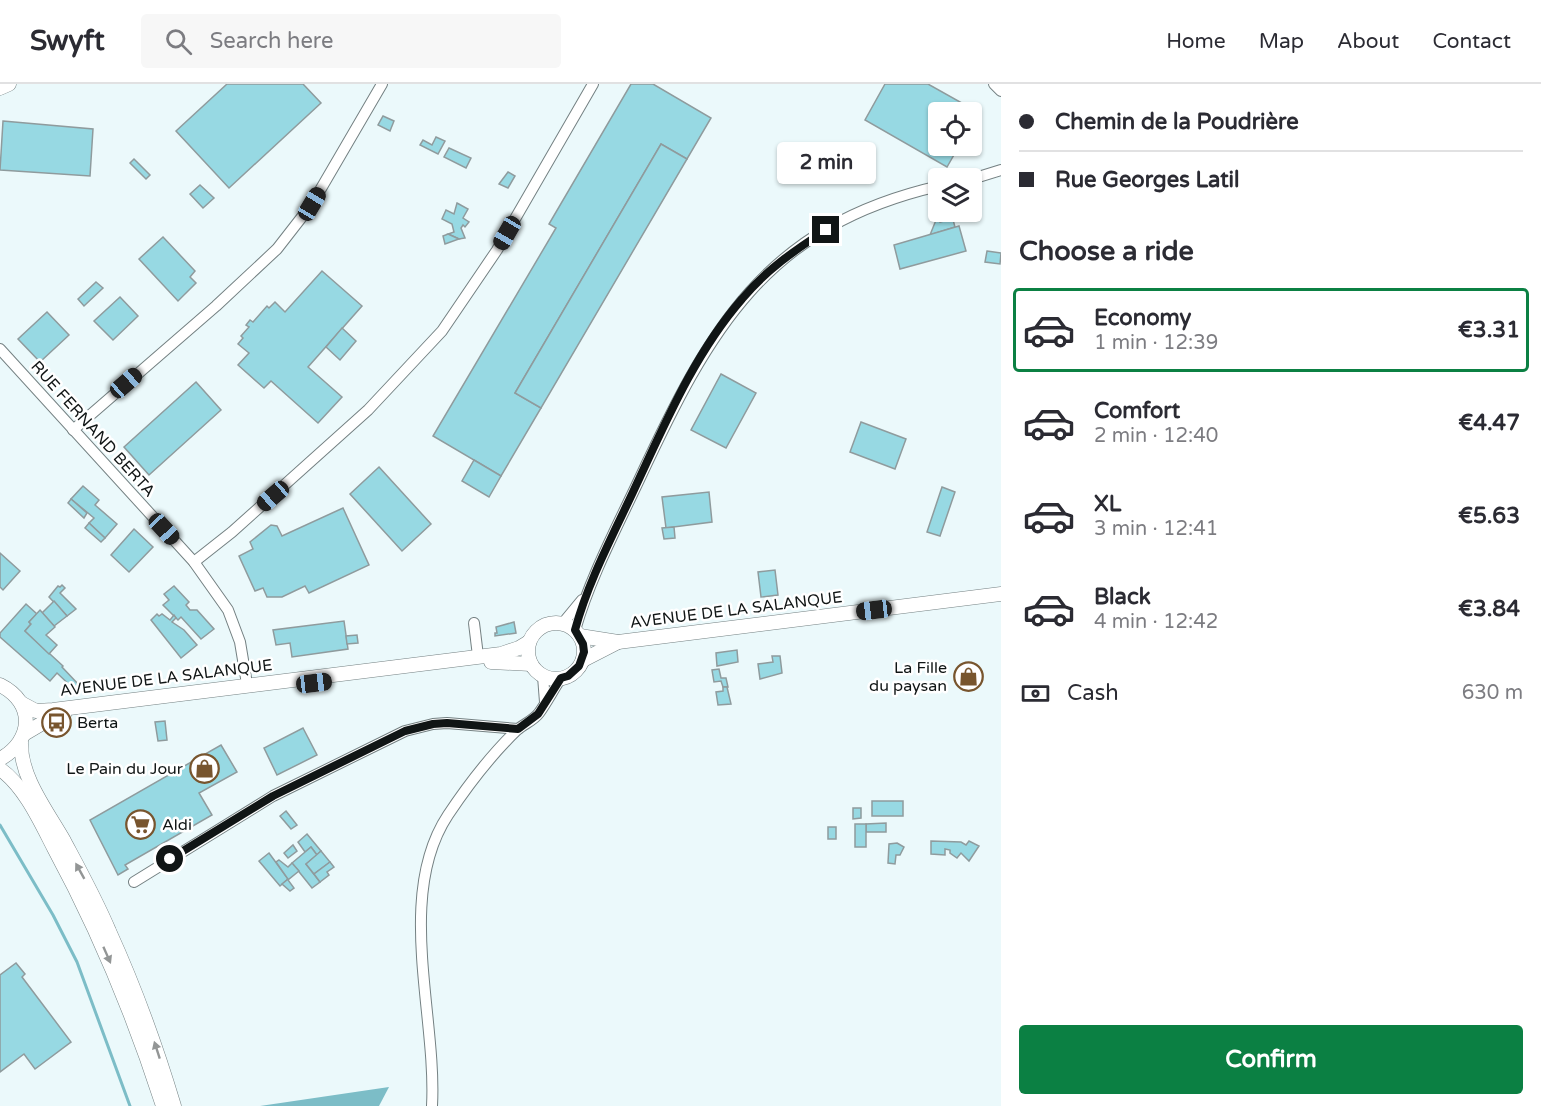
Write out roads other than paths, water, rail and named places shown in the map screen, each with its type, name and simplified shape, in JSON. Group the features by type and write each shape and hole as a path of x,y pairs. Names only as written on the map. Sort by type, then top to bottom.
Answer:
{"main road":[{"path":"0,88 9,84"},
{"name":"AVENUE DE LA SALANQUE","path":"618,642 1001,594"},
{"path":"554,622 573,630 618,642 583,660 574,672 561,678 543,676 531,664 528,657 529,642 539,628 554,622"},
{"path":"573,630 584,652 583,660"},
{"name":"AVENUE DE LA SALANQUE","path":"21,703 36,711 53,710 501,654 529,642"},
{"name":"AVENUE DE LA SALANQUE","path":"0,759 12,753 22,738 51,718 76,713 502,661 531,664"},
{"path":"0,685 9,689 21,703 26,724 20,752 31,782 86,882 135,989 174,1106"},
{"path":"0,769 8,775 21,792 46,832 80,897 124,994 163,1106"}],"street":[{"path":"72,430 216,306 277,249 312,204 381,84"},
{"path":"195,562 248,518 368,410 442,331 497,250 593,84"},
{"path":"994,84 1001,91"},
{"path":"982,176 1001,170"},
{"path":"573,630 584,598 660,434 695,366 715,334 741,300 787,255 826,230 880,204 928,189"},
{"name":"RUE FERNAND BERTA","path":"0,349 195,562 228,610 240,642 247,684"},
{"path":"474,623 478,656"},
{"path":"543,676 545,702"},
{"path":"432,1106 422,934 425,873 434,840 448,816 476,778 518,729 538,714 561,678"},
{"path":"134,882 273,796 405,731 447,723 518,729"}],"water":[{"path":"389,1087 379,1106 260,1106"}],"waterway":[{"path":"0,825 53,915 77,962 130,1106"}],"place":[{"name":"La Fille du paysan","path":"968,677"},
{"name":"Berta","path":"56,723"},
{"name":"Le Pain du Jour","path":"204,769"},
{"name":"Aldi","path":"141,825"}]}
